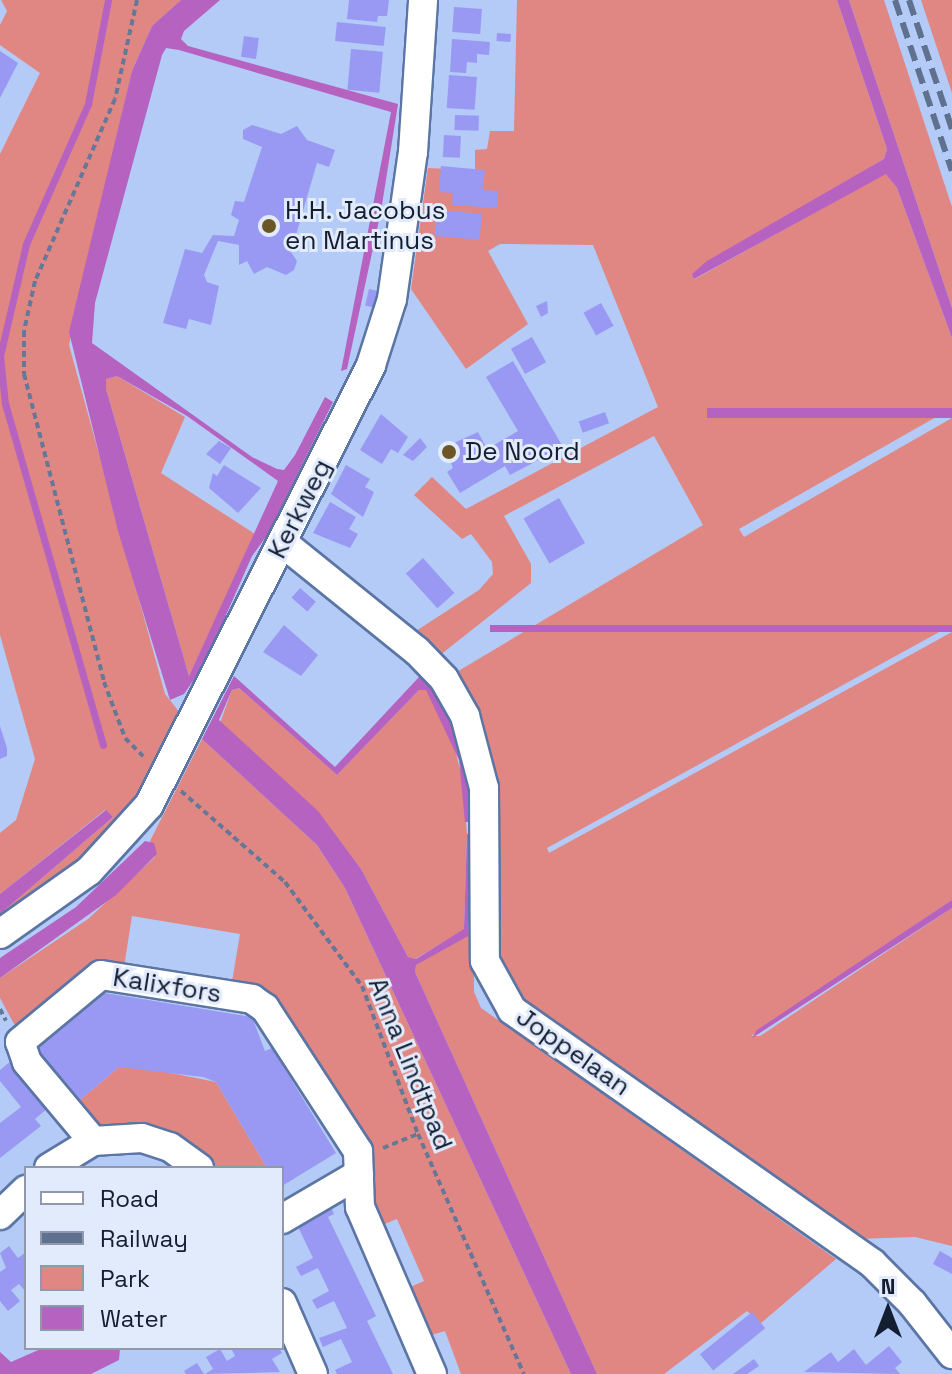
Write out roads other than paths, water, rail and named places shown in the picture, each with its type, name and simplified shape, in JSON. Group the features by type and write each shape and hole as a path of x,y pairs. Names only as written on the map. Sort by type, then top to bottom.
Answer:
{"street":[{"name":"Kerkweg","path":"0,934 89,871 134,824 165,778 384,334 413,152 423,0"},
{"name":"Joppelaan","path":"283,543 417,651 444,679 465,716 484,788 485,961 512,1010 872,1263 912,1303 952,1354"},
{"name":"Kalixfors","path":"93,1141 27,1062 20,1042 101,975 252,999 265,1008 359,1166 360,1207 432,1374"},
{"path":"52,1166 93,1141 142,1138 170,1147 196,1166"},
{"path":"284,1218 359,1166"},
{"path":"0,1215 24,1192"},
{"path":"284,1308 313,1374"}],"water":[{"path":"181,0 220,0 184,31 181,39 188,46 398,104 381,211 347,369 341,371 391,112 179,50 166,48 162,55 95,303 92,343 252,457 277,469 284,470 295,455 325,397 333,402 268,534 252,556 204,665 184,694 170,700 118,531 69,332 132,71 152,26","holes":["117,376 187,416 278,481 189,676 106,389 106,379"]},
{"path":"837,0 849,0 952,308 952,338 897,188 886,174 694,279 692,274 707,261 884,159 887,149"},
{"path":"707,408 952,408 952,418 707,418"},
{"path":"490,625 952,625 952,632 490,632"},
{"path":"234,676 335,767 419,677 427,681 450,718 470,782 471,822 465,822 459,760 426,690 419,690 337,775 239,688 232,690 219,720 318,811 361,869 408,957 416,959 464,929 467,834 473,834 468,936 416,965 415,972 597,1374 571,1374 345,888 317,845 202,739"},
{"path":"106,810 113,817 0,914 0,894"},
{"path":"145,841 154,843 157,854 116,895 0,978 0,958 76,907"},
{"path":"952,900 952,908 752,1038 757,1030"},
{"path":"38,1350 120,1350 119,1360 91,1374 0,1374 0,1352 11,1362"}],"waterway":[{"path":"103,745 5,404 0,356 26,244 88,104 108,0"}],"railway":[{"path":"895,0 952,171"},
{"path":"909,0 952,129"}],"place":[{"name":"H.H. Jacobus en Martinus","path":"269,226"},
{"name":"De Noord","path":"449,452"}]}
